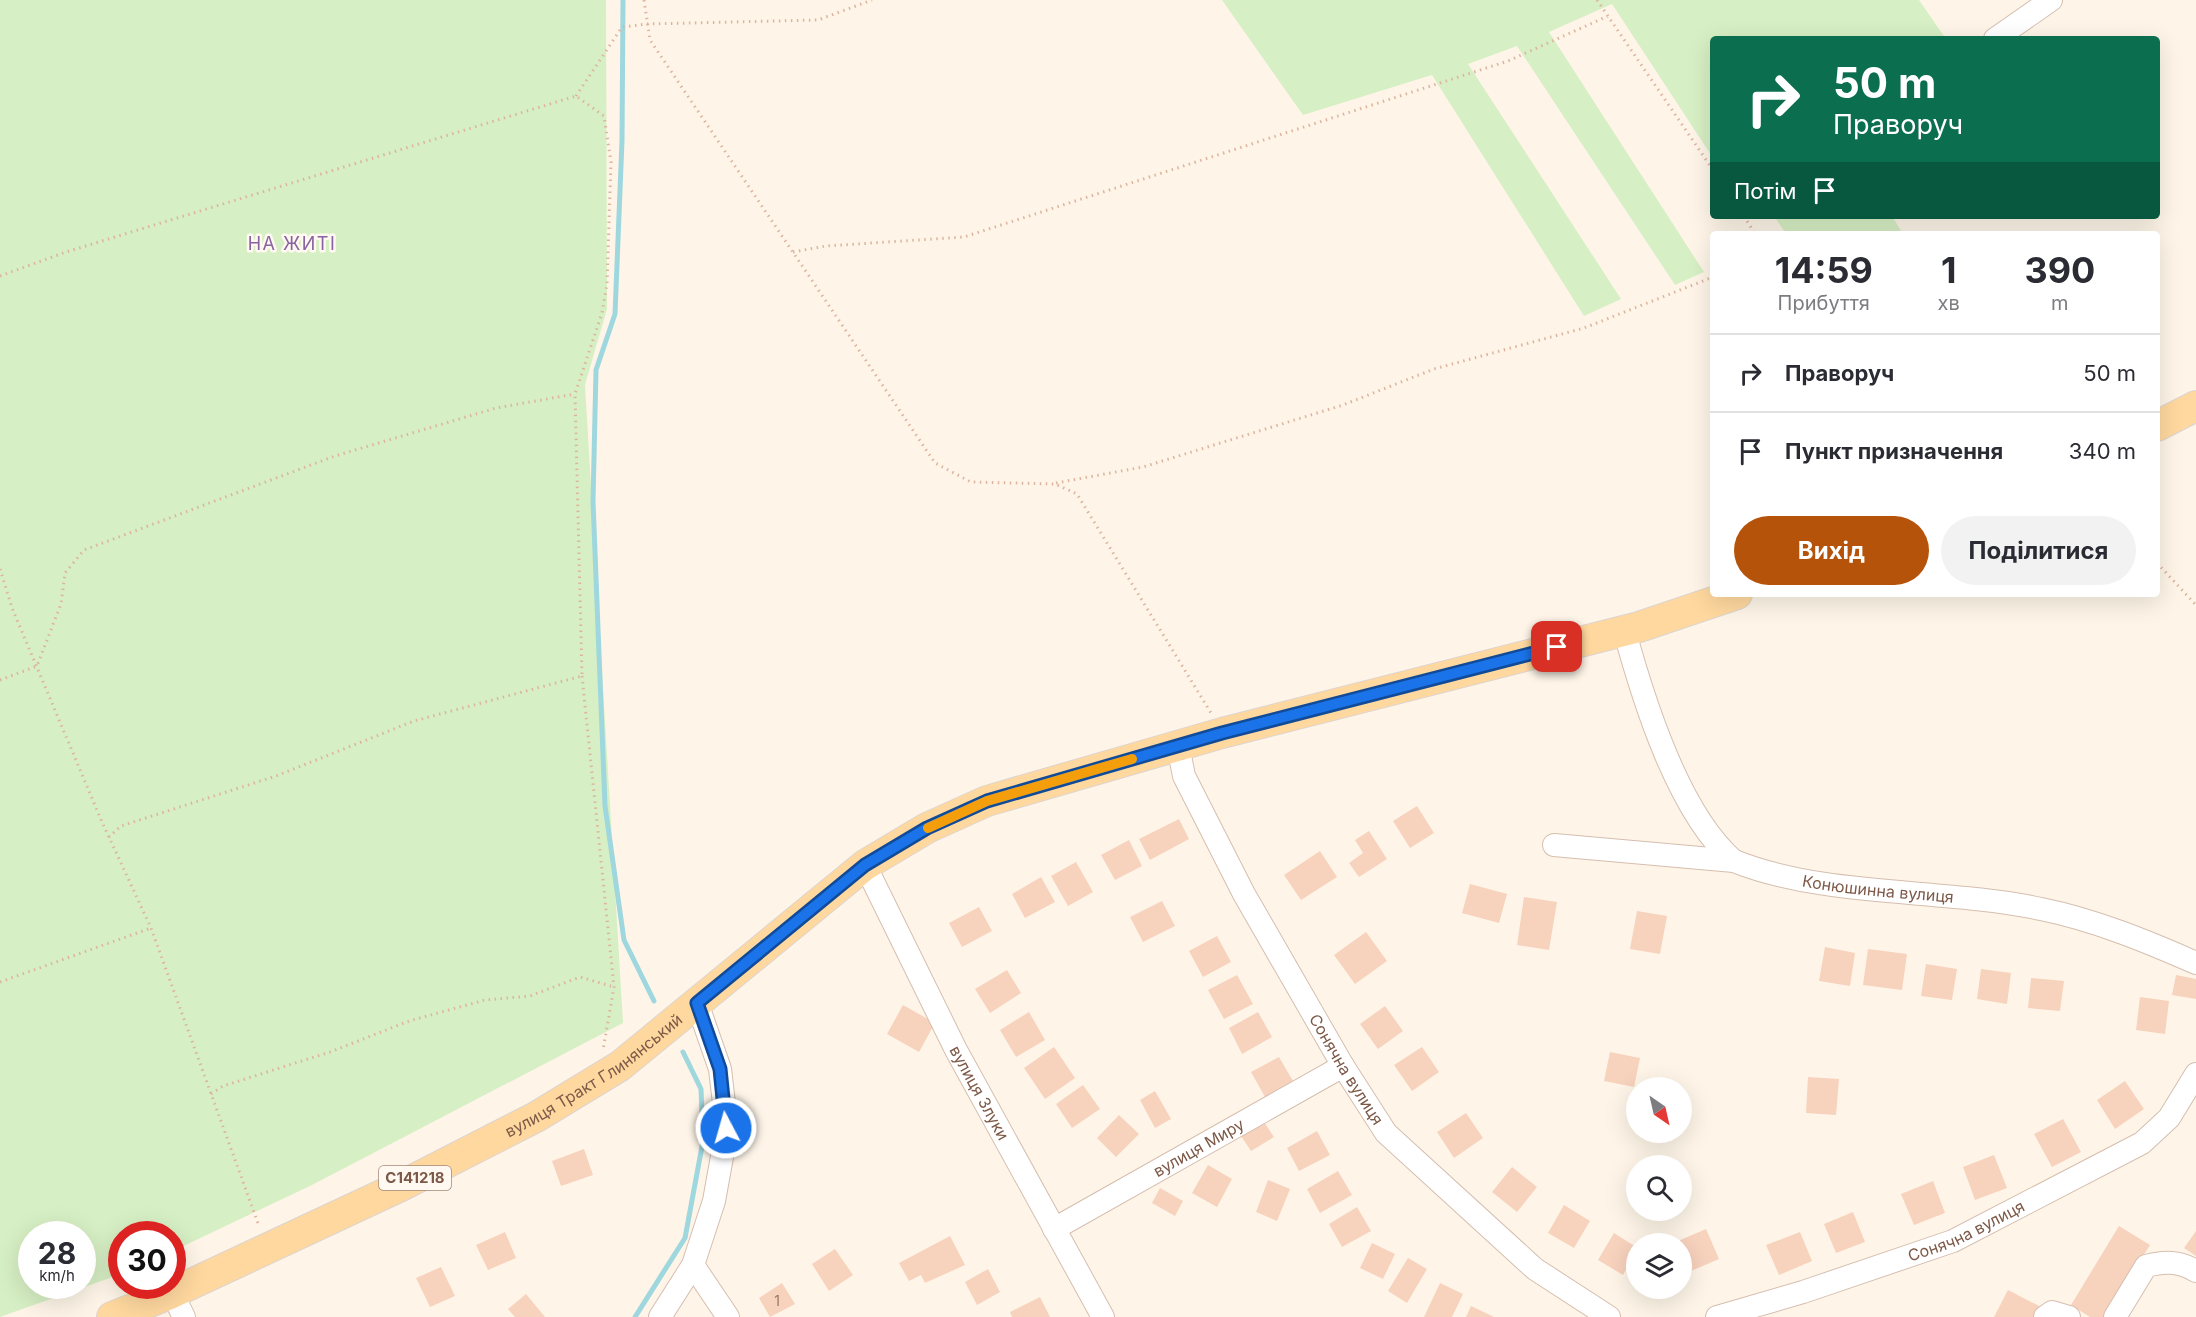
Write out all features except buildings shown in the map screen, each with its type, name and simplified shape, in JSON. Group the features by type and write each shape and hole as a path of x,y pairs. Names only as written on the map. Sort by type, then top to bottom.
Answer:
{"main road":[{"path":"2160,424 2196,406"},
{"name":"вулиця Тракт Глинянський","path":"112,1317 178,1305 267,1247 401,1186 536,1117 620,1066 865,865 927,828 987,801 1222,733 1624,629 1727,597"}],"street":[{"path":"1999,36 2051,0"},
{"path":"1624,629 1640,687 1664,748 1696,815 1716,845 1734,861"},
{"name":"Сонячна вулиця","path":"1178,746 1184,776 1244,894 1343,1066 1386,1133 1535,1269 1609,1317"},
{"name":"Конюшинна вулиця","path":"1554,845 1734,861 1755,869 1818,882 2041,909 2134,935 2196,963"},
{"name":"вулиця Злуки","path":"865,865 956,1050 1103,1317"},
{"path":"660,1317 693,1265 714,1201 726,1128 720,1069 697,1003"},
{"name":"вулиця Миру","path":"1054,1229 1343,1066"},
{"name":"Сонячна вулиця","path":"1717,1317 1803,1292 1953,1241 2142,1143 2169,1118 2192,1089"},
{"path":"2115,1317 2146,1266 2182,1263 2196,1271"},
{"path":"693,1265 728,1317"},
{"path":"2046,1317 2052,1312 2069,1317"}],"path":[{"path":"644,0 650,40 935,463 971,482 1055,484 1143,467 1343,405 1434,369 1584,328 1710,279"},
{"path":"0,276 66,252 576,96 622,27 647,24 818,20 872,0"},
{"path":"1597,0 1710,166"},
{"path":"792,252 826,246 964,237 1508,61 1608,16"},
{"path":"576,96 604,116 611,162 607,284 602,313 575,394 582,676 614,987 602,1042 606,1075"},
{"path":"0,680 37,666 61,604 65,573 84,550 335,456 496,408 575,394"},
{"path":"1055,484 1077,494 1222,733"},
{"path":"2160,566 2196,605"},
{"path":"0,569 37,666 109,837 151,928 267,1247"},
{"path":"109,837 121,826 285,773 414,721 582,676"},
{"path":"0,982 151,928"},
{"path":"211,1094 223,1086 330,1052 409,1021 485,1000 530,996 580,977 614,987"}],"green space":[{"path":"0,0 606,0 607,309 585,385 623,1023 312,1185 186,1245 186,1221 108,1221 108,1279 96,1283 96,1221 18,1221 18,1299 51,1299 0,1317"},
{"path":"1222,0 1919,0 1944,36 1710,36 1710,153 1612,4 1549,32 1704,272 1675,285 1517,46 1468,64 1621,299 1584,316 1432,75 1303,115"},
{"path":"1776,219 1894,219 1901,231 1784,231"}],"waterway":[{"path":"623,0 622,141 615,314 596,370 593,501 605,806 624,940 654,1001"},
{"path":"635,1317 685,1238 703,1141 701,1089 683,1052"}],"slow traffic":[{"path":"928,828 987,801 1132,759"}],"district":[{"name":"НА ЖИТІ","path":"292,244"}],"route":[{"path":"726,1128 720,1069 697,1003 865,865 927,828 987,801 1222,733 1557,647"}]}
